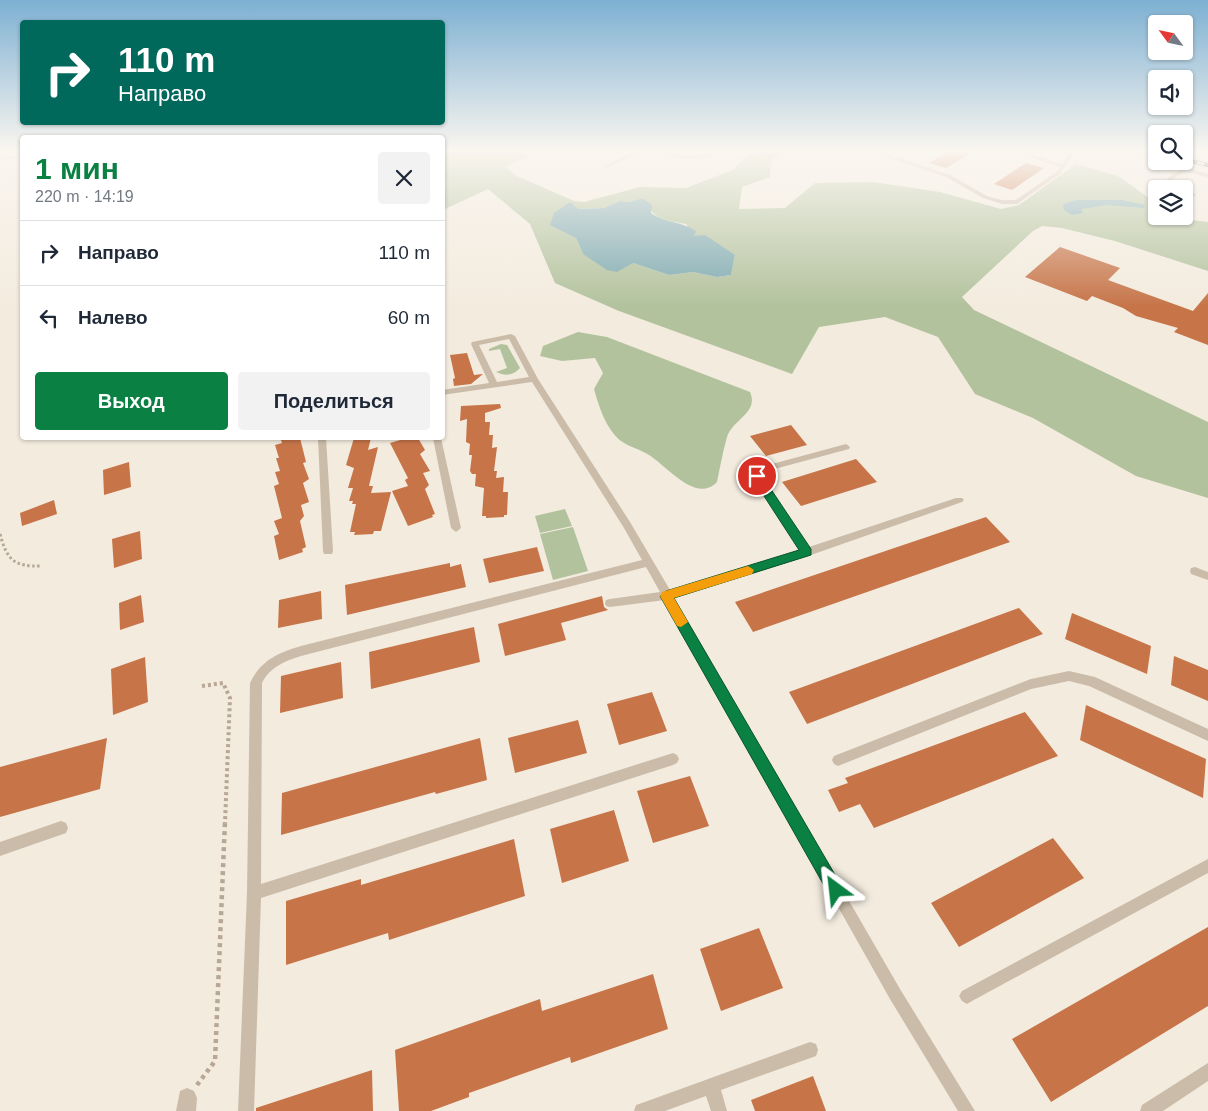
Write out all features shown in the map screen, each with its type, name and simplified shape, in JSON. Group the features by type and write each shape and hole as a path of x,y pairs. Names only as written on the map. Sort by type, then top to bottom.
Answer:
{"lane":[{"path":"494,385 475,344 512,336 534,379 627,525 895,994 967,1111"},
{"path":"445,393 534,379"},
{"path":"322,440 328,552"},
{"path":"437,440 456,528"},
{"path":"807,552 757,476 764,469 846,447"},
{"path":"610,603 666,596 807,552 959,500"},
{"path":"246,1111 254,892 256,683 262,671 276,659 301,651 648,562"},
{"path":"1195,571 1208,576"},
{"path":"838,760 1031,684 1059,676 1069,676 1091,681 1208,734"},
{"path":"254,892 673,759"},
{"path":"0,849 61,828"},
{"path":"967,996 1208,866"},
{"path":"642,1111 810,1050"},
{"path":"1148,1111 1208,1071"},
{"path":"712,1085 719,1111"}],"path":[{"path":"0,534 9,560 22,568 42,566"},
{"path":"187,1104 216,1060 230,698 227,688 223,683 211,683 202,686"}],"green space":[{"path":"445,203 458,203 445,209"},
{"path":"505,203 616,203 604,208 578,209 576,238 583,254 633,263 669,275 693,272 717,277 731,275 735,255 694,236 686,224 670,221 655,215 645,203 740,203 739,209 785,208 791,203 979,203 1001,209 1022,203 1148,203 1148,225 1193,225 1193,220 1208,222 1208,271 1115,241 1062,228 1042,226 1033,231 962,297 974,310 1208,422 1208,498 1136,476 1033,418 975,394 938,337 885,317 819,327 792,374 619,311 555,283 530,224"},
{"path":"578,332 607,337 750,392 752,399 748,411 734,425 727,437 717,482 709,488 700,489 691,486 649,455 624,443 616,436 604,417 594,389 603,373 595,358 562,361 540,356 543,346"},
{"path":"501,344 507,345 520,368 512,374 506,375 496,372 507,368 500,349 489,351 489,349"},
{"path":"565,509 572,526 540,533 535,516"},
{"path":"573,527 588,571 553,580 540,534"}],"water":[{"path":"569,203 578,209 604,208 616,203 649,203 652,205 651,213 662,219 685,225 696,231 694,236 705,235 735,255 731,275 717,277 693,272 669,275 633,263 617,272 607,270 583,254 576,238 550,225 554,213"},
{"path":"1135,203 1145,205 1144,208 1107,205 1081,209 1083,213 1072,215 1064,210 1063,204"}],"building":[{"path":"1060,247 1120,268 1108,280 1193,311 1208,293 1208,345 1174,332 1178,328 1136,316 1123,308 1092,296 1087,301 1025,277"},
{"path":"467,353 474,375 483,374 471,384 454,386 453,379 455,378 450,355"},
{"path":"500,404 501,408 485,413 485,422 490,422 489,435 493,435 492,448 497,447 494,471 497,471 496,478 504,477 503,492 508,492 507,515 504,515 504,517 486,518 486,516 482,516 484,488 475,486 476,474 472,474 470,471 472,455 469,455 470,444 466,442 467,419 460,421 461,406"},
{"path":"791,425 807,445 766,456 750,436"},
{"path":"281,440 300,440 306,462 303,463 309,479 303,483 309,502 301,505 304,516 300,521 306,547 302,549 303,552 279,560 274,536 279,534 274,521 282,518 274,486 279,484 275,472 280,471 275,445 282,443"},
{"path":"353,440 370,440 368,450 378,447 369,486 373,486 371,493 391,492 381,531 374,531 373,534 354,535 355,532 350,532 356,504 352,504 353,501 349,501 353,488 348,488 354,468 346,465"},
{"path":"400,440 419,440 425,450 420,454 430,471 423,473 429,485 425,489 435,514 432,515 433,517 408,526 392,491 408,486 405,480 408,478 390,443"},
{"path":"856,459 877,482 801,506 782,482"},
{"path":"129,462 131,487 104,495 103,470"},
{"path":"54,500 57,514 22,526 20,513"},
{"path":"986,517 1010,542 753,632 735,602"},
{"path":"140,531 142,559 114,568 112,539"},
{"path":"537,547 544,571 489,583 483,559"},
{"path":"450,563 450,567 461,564 466,587 347,615 345,585"},
{"path":"321,591 322,619 278,628 279,600"},
{"path":"141,595 144,622 120,630 119,603"},
{"path":"602,596 604,607 608,610 561,623 566,640 505,656 498,624"},
{"path":"1019,608 1043,634 807,724 789,692"},
{"path":"1072,613 1151,646 1147,674 1065,639"},
{"path":"474,627 480,662 371,689 369,652"},
{"path":"1174,656 1208,670 1208,701 1171,685"},
{"path":"145,657 148,702 113,715 111,669"},
{"path":"341,662 343,698 280,713 281,676"},
{"path":"652,692 667,731 619,745 607,704"},
{"path":"1086,705 1206,759 1203,798 1080,740"},
{"path":"1025,712 1058,756 874,828 860,804 839,812 828,790 848,783 845,778"},
{"path":"578,720 587,753 515,773 508,738"},
{"path":"107,738 100,789 0,817 0,767"},
{"path":"480,738 487,780 436,794 435,792 281,835 282,793"},
{"path":"690,776 709,826 653,843 637,791"},
{"path":"614,810 629,861 562,883 550,829"},
{"path":"1053,838 1084,878 959,947 931,903"},
{"path":"514,839 525,896 389,940 388,933 286,965 286,901 361,879 361,885"},
{"path":"1208,927 1208,1006 1051,1102 1012,1039"},
{"path":"759,928 783,988 721,1011 700,949"},
{"path":"653,974 668,1029 571,1063 570,1057 469,1093 469,1097 431,1111 399,1111 395,1050 540,999 542,1011"},
{"path":"372,1070 373,1111 256,1111 256,1108"},
{"path":"813,1076 826,1111 755,1111 751,1100"}],"slow traffic":[{"path":"681,622 666,596 748,570"}],"route":[{"path":"757,476 757,479 807,552 666,596 836,890"}]}
